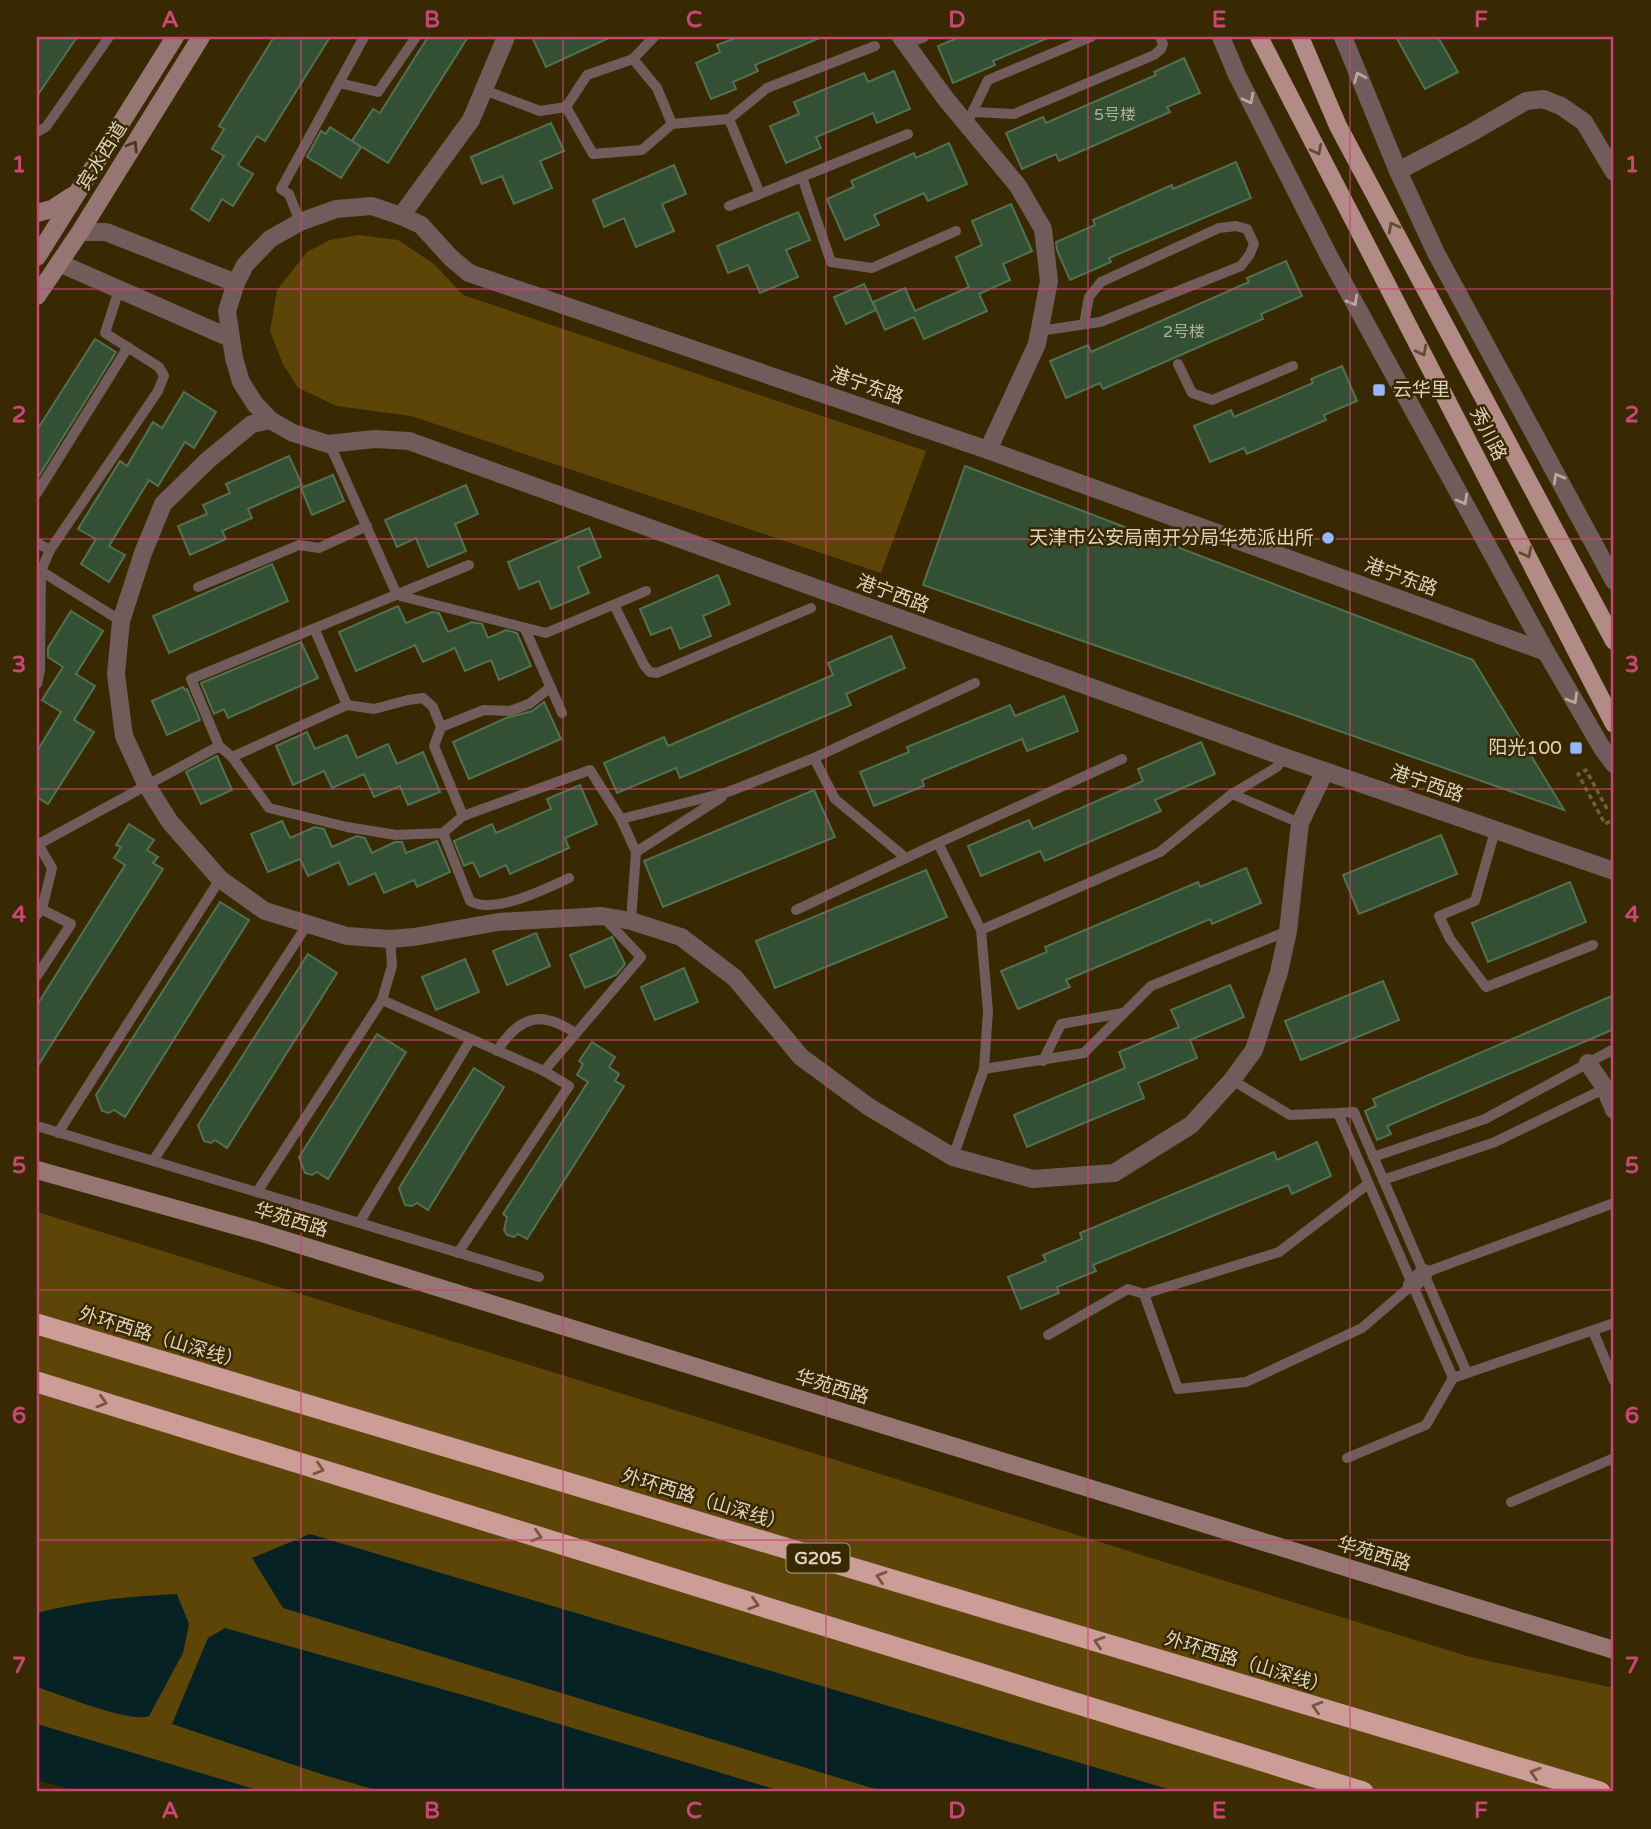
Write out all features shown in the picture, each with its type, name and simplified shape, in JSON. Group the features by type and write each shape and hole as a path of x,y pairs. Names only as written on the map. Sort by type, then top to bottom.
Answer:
{"highway":[{"name":"外环西路（山深线）","path":"37,1324 1600,1792"},
{"path":"37,1382 1363,1792"}],"main road":[{"name":"秀川路","path":"1259,37 1614,723"},
{"name":"秀川路","path":"1300,37 1338,126 1612,637"}],"street":[{"name":"宾水西道","path":"50,242 77,192 175,37"},
{"name":"宾水西道","path":"50,242 97,204 201,37"},
{"path":"401,216 471,120 506,37"},
{"path":"1221,37 1237,75 1331,260 1546,652 1614,764"},
{"path":"1343,37 1398,171 1436,253 1614,581"},
{"path":"903,41 969,118 1018,186 1043,229 1049,281 1037,344 988,450"},
{"path":"1398,171 1526,101 1543,99 1561,106 1584,122 1614,172"},
{"path":"37,213 63,204 77,192"},
{"name":"港宁东路","path":"227,311 245,265 270,239 300,222 336,209 372,206 421,225 468,273 988,450 1546,652"},
{"path":"37,222 59,263 230,338"},
{"path":"50,242 106,232 236,283"},
{"name":"宾水西道","path":"37,296 59,263 50,242"},
{"name":"港宁西路","path":"227,311 230,338 241,382 255,404 270,420 293,433 328,443 375,439 409,441 1284,757 1614,871"},
{"path":"270,420 252,424 243,431 208,460 163,504 143,553 121,621 116,674 124,736 146,784 170,822 220,879 265,911 346,936 390,939 498,922 602,916 631,921 681,937 735,978 801,1057 869,1107 953,1157 1033,1179 1114,1173 1191,1125 1232,1080 1254,1050 1279,972 1288,931 1300,823 1325,771"},
{"path":"1588,1063 1609,1086 1614,1110"},
{"name":"华苑西路","path":"37,1170 256,1231 1614,1650"}],"lane":[{"path":"37,132 47,127 109,37"},
{"path":"300,222 289,194 281,188 365,37"},
{"path":"339,83 378,92 416,37"},
{"path":"484,90 540,111 566,107 587,75 633,59 654,37"},
{"path":"903,41 924,37"},
{"path":"969,118 988,80 1091,37"},
{"path":"969,118 1014,114 1154,55 1163,44 1160,37"},
{"path":"566,107 593,154 642,150 672,124 729,118 767,88 875,46"},
{"path":"633,59 657,88 672,124"},
{"path":"729,118 760,194"},
{"path":"729,206 908,134"},
{"path":"802,177 831,261 872,268 956,232"},
{"path":"1039,331 1084,324 1100,321 1241,266 1254,244 1247,229 1236,226 1219,228 1101,282 1090,297 1084,324"},
{"path":"37,684 40,670 39,573 50,550 158,390 164,376 159,366 105,333 120,290"},
{"path":"37,494 128,347"},
{"path":"1178,364 1192,393 1212,400 1293,366"},
{"path":"328,443 397,595"},
{"path":"198,587 299,545 318,548 367,526"},
{"path":"37,543 50,550"},
{"path":"469,565 191,679 219,746 232,757 268,808 347,827 396,835 443,833 463,816 590,770 621,819 636,852 631,921"},
{"path":"39,573 121,621"},
{"path":"397,595 546,633 646,592"},
{"path":"614,605 644,665 650,672 657,673 811,608"},
{"path":"525,629 562,713"},
{"path":"315,630 347,705"},
{"path":"621,819 728,792 814,758 975,683"},
{"path":"441,727 484,710 510,712 529,704 551,687"},
{"path":"232,757 347,705 374,709 423,698 433,707 441,727 434,746 463,816"},
{"path":"37,976 71,924 39,912 52,868 38,844 219,746"},
{"path":"981,930 1160,852 1232,794 1277,767 1284,757"},
{"path":"814,758 835,799 906,858"},
{"path":"796,910 1122,759"},
{"path":"636,852 728,792"},
{"path":"1232,794 1300,823"},
{"path":"1495,831 1475,901 1439,916 1450,939 1486,987 1593,945"},
{"path":"443,833 470,901 479,906 524,898 569,878"},
{"path":"938,843 981,930 988,1012 984,1069 953,1157"},
{"path":"58,1133 220,879"},
{"path":"544,1071 641,957 602,916"},
{"path":"153,1161 307,925"},
{"path":"984,1069 1084,1053 1150,986 1288,931"},
{"path":"257,1192 382,1000 392,967 390,939"},
{"path":"382,1000 544,1071 569,1086 458,1253"},
{"path":"1043,1061 1061,1024 1123,1013"},
{"path":"498,1051 508,1034 526,1022 550,1020 576,1033"},
{"path":"359,1223 471,1039"},
{"path":"1374,1157 1485,1119 1614,1049"},
{"path":"1232,1080 1290,1115 1354,1112 1383,1180 1453,1378"},
{"path":"1383,1180 1495,1142 1609,1086"},
{"path":"1338,1113 1368,1184 1467,1373"},
{"path":"37,1126 539,1277"},
{"path":"1048,1335 1128,1289 1144,1294 1279,1252 1368,1184"},
{"path":"1144,1294 1178,1389 1246,1382 1362,1328 1418,1279 1614,1203"},
{"path":"1347,1458 1426,1425 1453,1378 1614,1323"},
{"path":"1593,1331 1614,1381"},
{"path":"1511,1503 1614,1458"}],"path":[{"path":"1607,809 1586,770 1578,774 1605,824 1614,819"}],"shaded area":[{"path":"359,235 398,240 434,264 463,295 926,451 881,573 411,416 337,406 298,388 283,364 270,331 277,290 307,252 330,240"},
{"path":"37,1212 1470,1657 1614,1688 1614,1792 127,1792 37,1767"}],"water":[{"path":"310,1534 1178,1792 885,1792 283,1608 252,1558"},
{"path":"177,1594 189,1624 183,1653 149,1716 127,1716 37,1687 37,1613 107,1600"},
{"path":"225,1628 470,1697 784,1792 383,1792 324,1775 172,1724 208,1638"},
{"path":"37,1724 264,1792 80,1792 37,1780"}],"building":[{"path":"37,37 77,37 37,96"},
{"path":"274,37 330,37 265,141 257,136 238,165 253,174 233,206 222,199 209,221 191,209 224,156 212,149 224,129 219,126"},
{"path":"428,37 468,37 388,163 352,141 373,109 380,113"},
{"path":"532,37 611,37 546,67"},
{"path":"738,37 822,37 755,65 758,71 733,82 736,89 711,99 696,63 720,52 717,45"},
{"path":"960,37 1050,37 993,61 995,65 953,83 938,46"},
{"path":"1396,37 1438,37 1458,72 1425,89"},
{"path":"1184,58 1200,93 1167,107 1170,112 1059,161 1056,154 1022,169 1006,133 1043,117 1046,123 1156,75 1154,72"},
{"path":"894,71 910,109 877,123 873,113 816,137 821,148 786,163 770,126 799,114 794,102 864,73 868,82"},
{"path":"551,123 564,151 540,161 552,188 514,204 502,176 482,184 471,157"},
{"path":"330,127 361,147 341,178 307,157 321,131 326,134"},
{"path":"949,143 967,184 928,201 924,193 874,215 879,225 845,240 827,199 854,187 851,181 914,153 916,158"},
{"path":"1236,162 1251,198 1109,258 1111,262 1070,280 1056,242 1095,225 1093,220 1172,185 1173,189"},
{"path":"674,165 686,194 662,204 674,231 636,247 624,218 604,227 593,200"},
{"path":"1011,204 1032,251 1003,264 1010,280 979,294 987,311 924,339 914,317 885,330 873,302 905,288 915,311 969,287 956,257 982,245 972,221"},
{"path":"798,212 810,240 786,250 798,277 760,293 748,265 728,273 717,246"},
{"path":"1286,261 1302,296 1261,314 1263,319 1103,389 1100,383 1066,398 1050,361 1088,345 1091,352 1249,282 1247,278"},
{"path":"864,284 876,310 846,324 834,297"},
{"path":"95,339 116,352 37,479 37,430"},
{"path":"1342,366 1357,401 1324,415 1326,420 1247,454 1244,448 1210,462 1194,426 1231,410 1234,417 1313,383 1311,379"},
{"path":"184,392 216,412 194,448 185,442 158,486 149,480 109,546 125,555 109,582 81,564 96,539 78,529 120,461 127,466 153,422 162,428"},
{"path":"289,456 302,485 248,509 252,518 222,531 226,539 190,555 178,526 207,514 203,505 230,493 226,484"},
{"path":"965,466 1473,660 1564,810 923,585"},
{"path":"333,475 344,501 312,515 301,488"},
{"path":"466,485 478,514 455,524 466,551 428,567 416,538 397,547 385,520"},
{"path":"589,528 601,557 578,567 589,593 551,609 539,581 519,589 508,562"},
{"path":"272,564 288,601 169,653 153,616"},
{"path":"718,575 730,604 703,616 711,636 680,649 671,627 651,635 640,609"},
{"path":"398,606 406,623 432,612 439,613 448,632 472,622 482,624 488,638 506,630 517,633 531,666 499,680 491,660 465,671 455,648 423,662 415,645 356,671 339,632"},
{"path":"71,611 103,631 76,674 95,686 74,720 94,732 48,804 37,797 37,751 61,712 42,700 63,667 48,657 48,648"},
{"path":"891,636 905,668 846,694 851,705 680,778 676,768 617,793 604,763 664,737 668,746 833,675 828,663"},
{"path":"301,642 318,678 228,718 224,709 214,714 201,683"},
{"path":"183,687 187,689 200,720 167,735 152,701"},
{"path":"1064,696 1078,731 1027,751 1022,739 922,780 924,786 874,806 860,772 909,752 907,747 1010,705 1015,716"},
{"path":"544,702 561,739 469,779 453,742 506,718 532,711"},
{"path":"307,732 315,749 347,735 357,758 388,744 397,764 423,752 440,792 408,805 400,786 374,797 364,774 332,788 324,771 293,785 276,746"},
{"path":"1201,742 1215,774 1155,800 1161,811 1045,861 1040,851 981,876 968,846 1029,820 1033,829 1143,781 1138,769"},
{"path":"217,756 232,790 201,804 186,772"},
{"path":"580,785 597,824 565,838 569,848 510,874 506,865 480,877 473,862 464,866 454,841 492,824 496,833 551,809 547,799"},
{"path":"814,790 835,837 663,907 644,861"},
{"path":"282,821 290,838 315,827 324,829 332,847 357,836 365,838 372,853 395,842 402,842 406,853 437,841 450,872 417,887 414,880 384,893 375,873 349,885 339,862 308,876 300,859 268,872 251,834"},
{"path":"129,824 154,840 147,850 158,857 153,863 163,869 37,1067 37,1005 125,865 114,858 121,847 116,845"},
{"path":"1441,835 1457,874 1359,914 1343,875"},
{"path":"1246,868 1261,903 1212,924 1210,919 1066,980 1070,987 1018,1009 1001,971 1047,952 1045,947 1198,882 1200,887"},
{"path":"926,870 947,917 775,988 756,941"},
{"path":"1570,882 1586,922 1488,962 1472,923"},
{"path":"220,902 249,920 125,1117 114,1110 109,1113 102,1111 96,1095"},
{"path":"536,933 550,966 507,985 493,951"},
{"path":"612,937 625,964 616,975 585,988 570,955"},
{"path":"308,954 337,973 227,1148 215,1140 211,1143 204,1141 198,1125"},
{"path":"465,959 479,992 436,1010 422,977"},
{"path":"684,968 698,1002 655,1020 641,987"},
{"path":"1383,981 1399,1020 1301,1060 1285,1021"},
{"path":"1230,985 1244,1017 1190,1040 1197,1058 1138,1083 1144,1098 1027,1147 1014,1115 1125,1068 1119,1052 1179,1027 1171,1010"},
{"path":"1614,995 1614,1029 1387,1126 1391,1134 1377,1140 1365,1111 1376,1106 1373,1099"},
{"path":"377,1034 406,1052 328,1179 317,1172 312,1175 305,1173 299,1157"},
{"path":"592,1042 615,1057 609,1067 619,1074 615,1081 624,1086 527,1239 518,1234 514,1237 507,1235 504,1230 507,1217 503,1214 588,1082 577,1075 583,1064 579,1061"},
{"path":"474,1068 504,1087 428,1210 417,1203 412,1206 405,1205 399,1188"},
{"path":"1317,1142 1331,1176 1292,1194 1288,1185 1093,1265 1096,1271 1057,1287 1059,1293 1021,1309 1008,1277 1046,1261 1043,1255 1082,1239 1080,1233 1274,1152 1277,1160"}],"place":[{"name":"云华里","path":"1379,390"},
{"name":"天津市公安局南开分局华苑派出所","path":"1328,538"},
{"name":"阳光100","path":"1576,748"}]}
